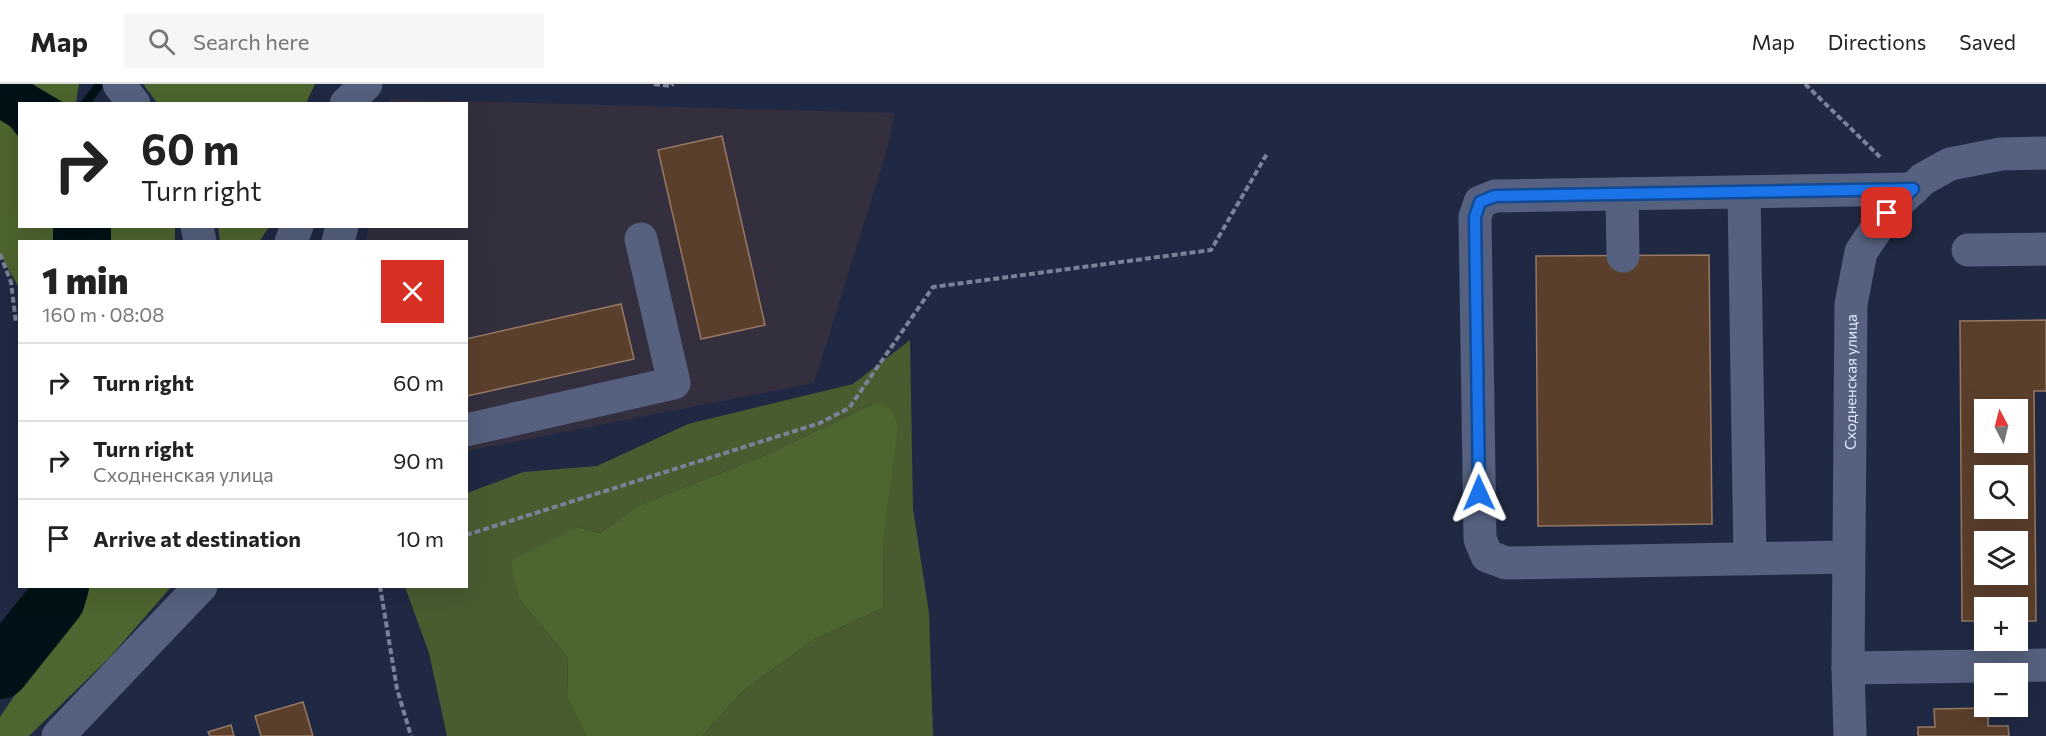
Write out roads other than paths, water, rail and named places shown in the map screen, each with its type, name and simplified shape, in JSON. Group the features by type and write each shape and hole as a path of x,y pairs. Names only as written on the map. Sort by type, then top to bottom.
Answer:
{"street":[{"path":"118,84 132,102"},
{"path":"348,102 366,84"},
{"path":"372,102 377,84"},
{"name":"Сходненская улица","path":"1850,736 1848,557 1851,304 1861,252 1887,213 1923,179 1950,164 2001,154 2046,153"},
{"path":"1848,557 1506,563 1487,556 1480,539 1475,217 1480,202 1495,196 1913,189"},
{"path":"1744,192 1750,559"},
{"path":"1622,194 1623,256"},
{"path":"468,430 674,383 641,239"},
{"path":"1968,250 2046,249"},
{"path":"58,736 199,588"},
{"path":"1848,668 2046,665"}],"waterway":[{"path":"86,102 100,84"},
{"path":"82,228 82,240"},
{"path":"0,670 56,600 59,588"}]}
